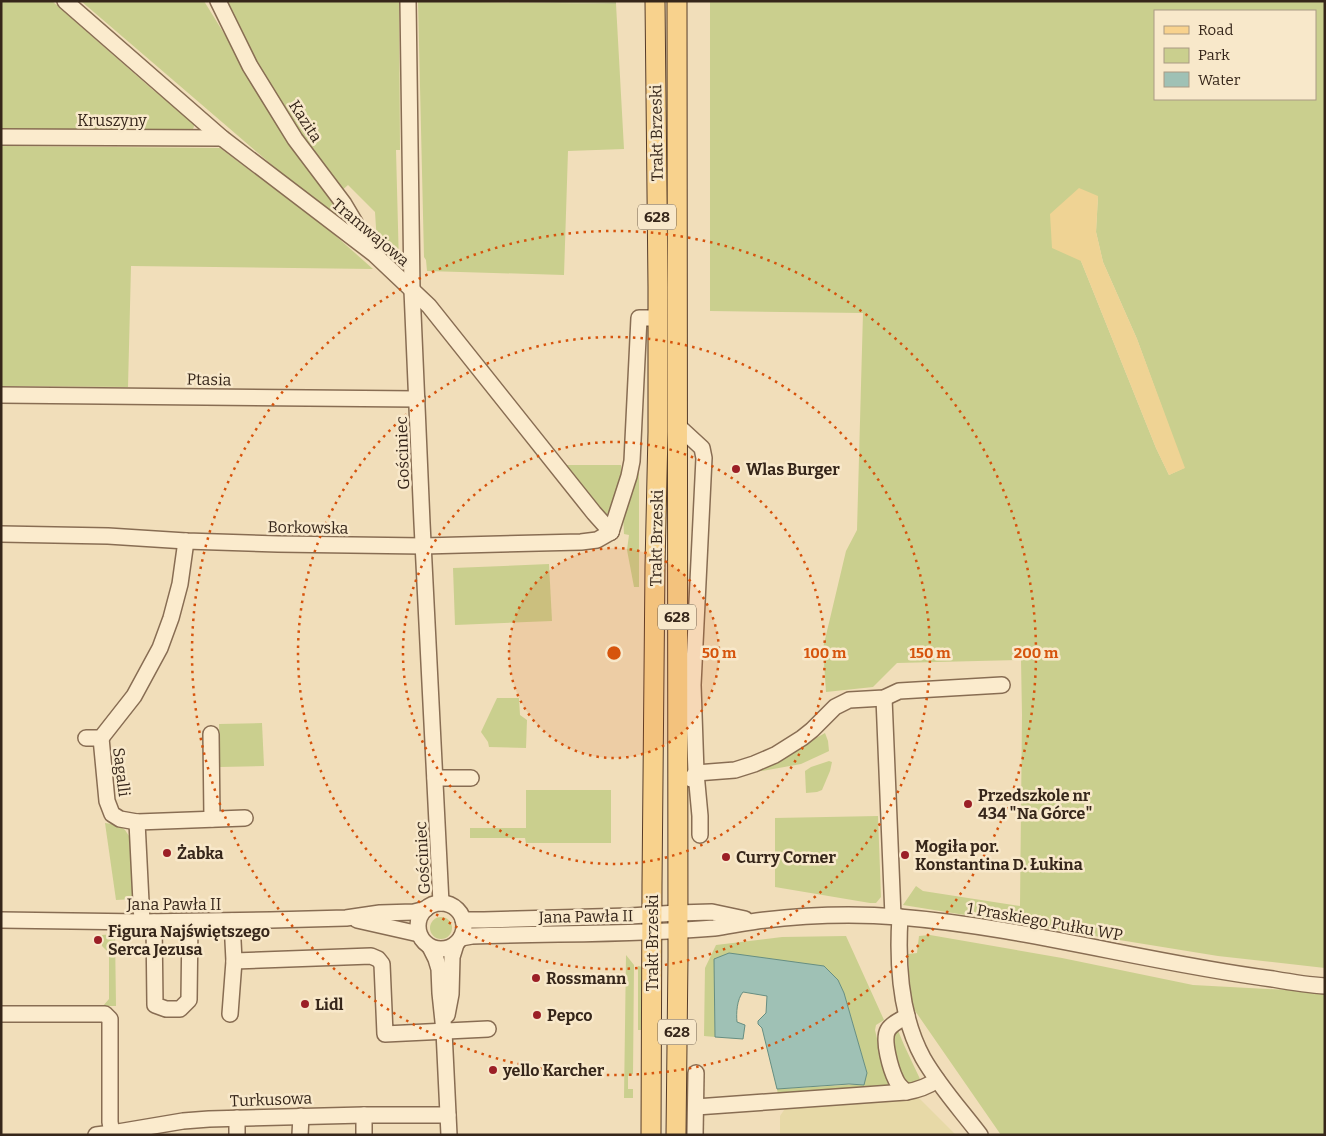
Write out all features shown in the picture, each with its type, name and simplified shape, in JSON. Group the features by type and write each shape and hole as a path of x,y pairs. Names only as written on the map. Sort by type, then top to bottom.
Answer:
{"main road":[{"name":"Trakt Brzeski","path":"651,1135 655,566 658,432 654,1"},
{"name":"Trakt Brzeski","path":"676,1 676,1135"}],"street":[{"name":"Tramwajowa","path":"65,1 222,138 374,254 430,306 611,532"},
{"name":"Kazita","path":"218,1 250,66 295,139 344,204 374,254"},
{"name":"Gościniec","path":"408,1 412,290 441,903"},
{"name":"Kruszyny","path":"1,136 222,138"},
{"path":"611,532 632,462 639,318 658,318"},
{"name":"Ptasia","path":"1,395 417,399"},
{"path":"677,425 702,448 704,458 693,685 700,835"},
{"name":"Borkowska","path":"1,534 108,536 186,541 423,546 581,542 597,540 611,532"},
{"name":"Sagalli","path":"186,541 180,584 171,618 160,648 134,696 93,738 107,801 112,814 120,819 137,822 244,818"},
{"path":"696,772 735,770 775,755 802,738 835,707 849,700 884,698 899,691 1002,685"},
{"path":"884,698 896,916 899,932 903,995 914,1037 923,1057 937,1080 980,1135"},
{"path":"211,734 212,819"},
{"path":"677,809 690,780 696,772"},
{"path":"435,778 471,778"},
{"path":"137,822 155,1006 166,1009 180,1008 189,1000 190,922"},
{"path":"444,1031 451,994 452,957 464,926 459,912 449,905 441,903 426,909 420,916 418,925 419,934 430,947 439,969 449,1135"},
{"name":"Jana Pawła II","path":"1,920 232,921 346,918 380,913 414,912 426,909"},
{"name":"1 Praskiego Pułku WP","path":"652,924 677,921 714,928 756,921 830,915 896,916 945,921 1235,974 1325,986"},
{"name":"Jana Pawła II","path":"346,918 419,934"},
{"name":"Jana Pawła II","path":"463,920 652,924"},
{"path":"230,1014 234,961 232,921"},
{"name":"Jana Pawła II","path":"459,941 478,936 652,924"},
{"path":"430,947 445,949 459,941"},
{"path":"234,961 371,956 378,959 382,964 385,1034 488,1029"},
{"path":"1,1014 105,1014 110,1019 110,1122 112,1133"},
{"path":"906,1092 895,1078 886,1040 890,1027 908,1016"},
{"path":"695,1135 696,1073"},
{"path":"696,1107 906,1092 918,1090 937,1080"},
{"path":"364,1114 364,1135"},
{"name":"Turkusowa","path":"96,1135 182,1120 364,1114 448,1115"},
{"path":"300,1135 301,1116"},
{"path":"237,1135 238,1118"}],"shaded area":[{"path":"916,1095 956,1135 780,1135 780,1116 789,1103"}],"green space":[{"path":"1,1 52,1 153,90 193,121 194,126 192,130 190,132 1,131"},
{"path":"81,1 204,1 297,152 340,213 336,220"},
{"path":"222,1 399,1 400,150 396,150 399,265 391,262 377,243 375,212 348,185 339,193 310,150 230,20"},
{"path":"418,1 616,4 624,149 568,151 564,275 427,271 424,257"},
{"path":"452,1 616,1 616,4"},
{"path":"710,1 1325,1 1325,968 1218,956 903,905 916,886 923,891 1020,906 1021,660 897,663 873,687 826,692 823,648 846,551 857,530 863,313 710,311","holes":["1098,196 1096,232 1103,262 1137,339 1184,468 1169,475 1156,448 1081,261"]},
{"path":"1,146 220,148 328,229 373,269 131,266 128,387 1,386"},
{"path":"565,465 621,465 621,491 605,517"},
{"path":"635,466 639,466 639,587 634,587 627,550 629,535 624,534 623,513"},
{"path":"549,564 552,621 455,625 453,568"},
{"path":"497,698 519,698 520,715 527,720 526,748 489,747 481,732"},
{"path":"262,723 264,766 220,767 219,724"},
{"path":"825,733 829,751 801,764 756,772"},
{"path":"829,761 832,762 830,771 822,790 806,793 805,771"},
{"path":"526,790 611,790 611,843 526,843 525,838 470,838 470,828 526,828"},
{"path":"878,816 881,897 876,903 775,887 775,818"},
{"path":"105,823 118,825 125,830 131,839 134,899 116,900"},
{"path":"441,917 451,924 452,928 445,938 441,939 431,932 430,928 437,918"},
{"path":"115,934 116,1006 103,1006 109,999 109,953 102,946 102,935"},
{"path":"930,935 1062,958 1193,985 1325,992 1325,1135 1001,1135 911,1005 908,954 917,953 919,936"},
{"path":"846,936 884,1020 876,1025 875,1030 889,1088 778,1095 777,1089 864,1084 867,1073 844,993 838,980 714,959 715,1037 704,1036 705,968 716,945 782,937"},
{"path":"626,955 634,965 633,1074 628,1076 628,1089 633,1089 633,1098 624,1098"},
{"path":"638,966 643,967 642,1030 638,1030"},
{"path":"897,1028 920,1079 915,1084 904,1082 893,1053 891,1034"}],"sand":[{"path":"1079,188 1098,196 1096,232 1103,262 1137,339 1185,468 1169,475 1156,448 1081,261 1052,248 1050,214"}],"water":[{"path":"729,953 824,966 838,980 844,993 867,1073 864,1085 849,1084 777,1089 762,1028 758,1024 758,1021 766,1013 767,996 743,992 739,998 737,1022 745,1025 743,1039 715,1037 714,959"}],"place":[{"name":"Wlas Burger","path":"736,469"},
{"name":"Przedszkole nr 434 \"Na Górce\"","path":"968,804"},
{"name":"Żabka","path":"167,853"},
{"name":"Mogiła por. Konstantina D. Łukina","path":"905,855"},
{"name":"Curry Corner","path":"726,857"},
{"name":"Figura Najświętszego Serca Jezusa","path":"98,940"},
{"name":"Rossmann","path":"536,978"},
{"name":"Lidl","path":"305,1004"},
{"name":"Pepco","path":"537,1015"},
{"name":"yello Karcher","path":"493,1070"}]}
